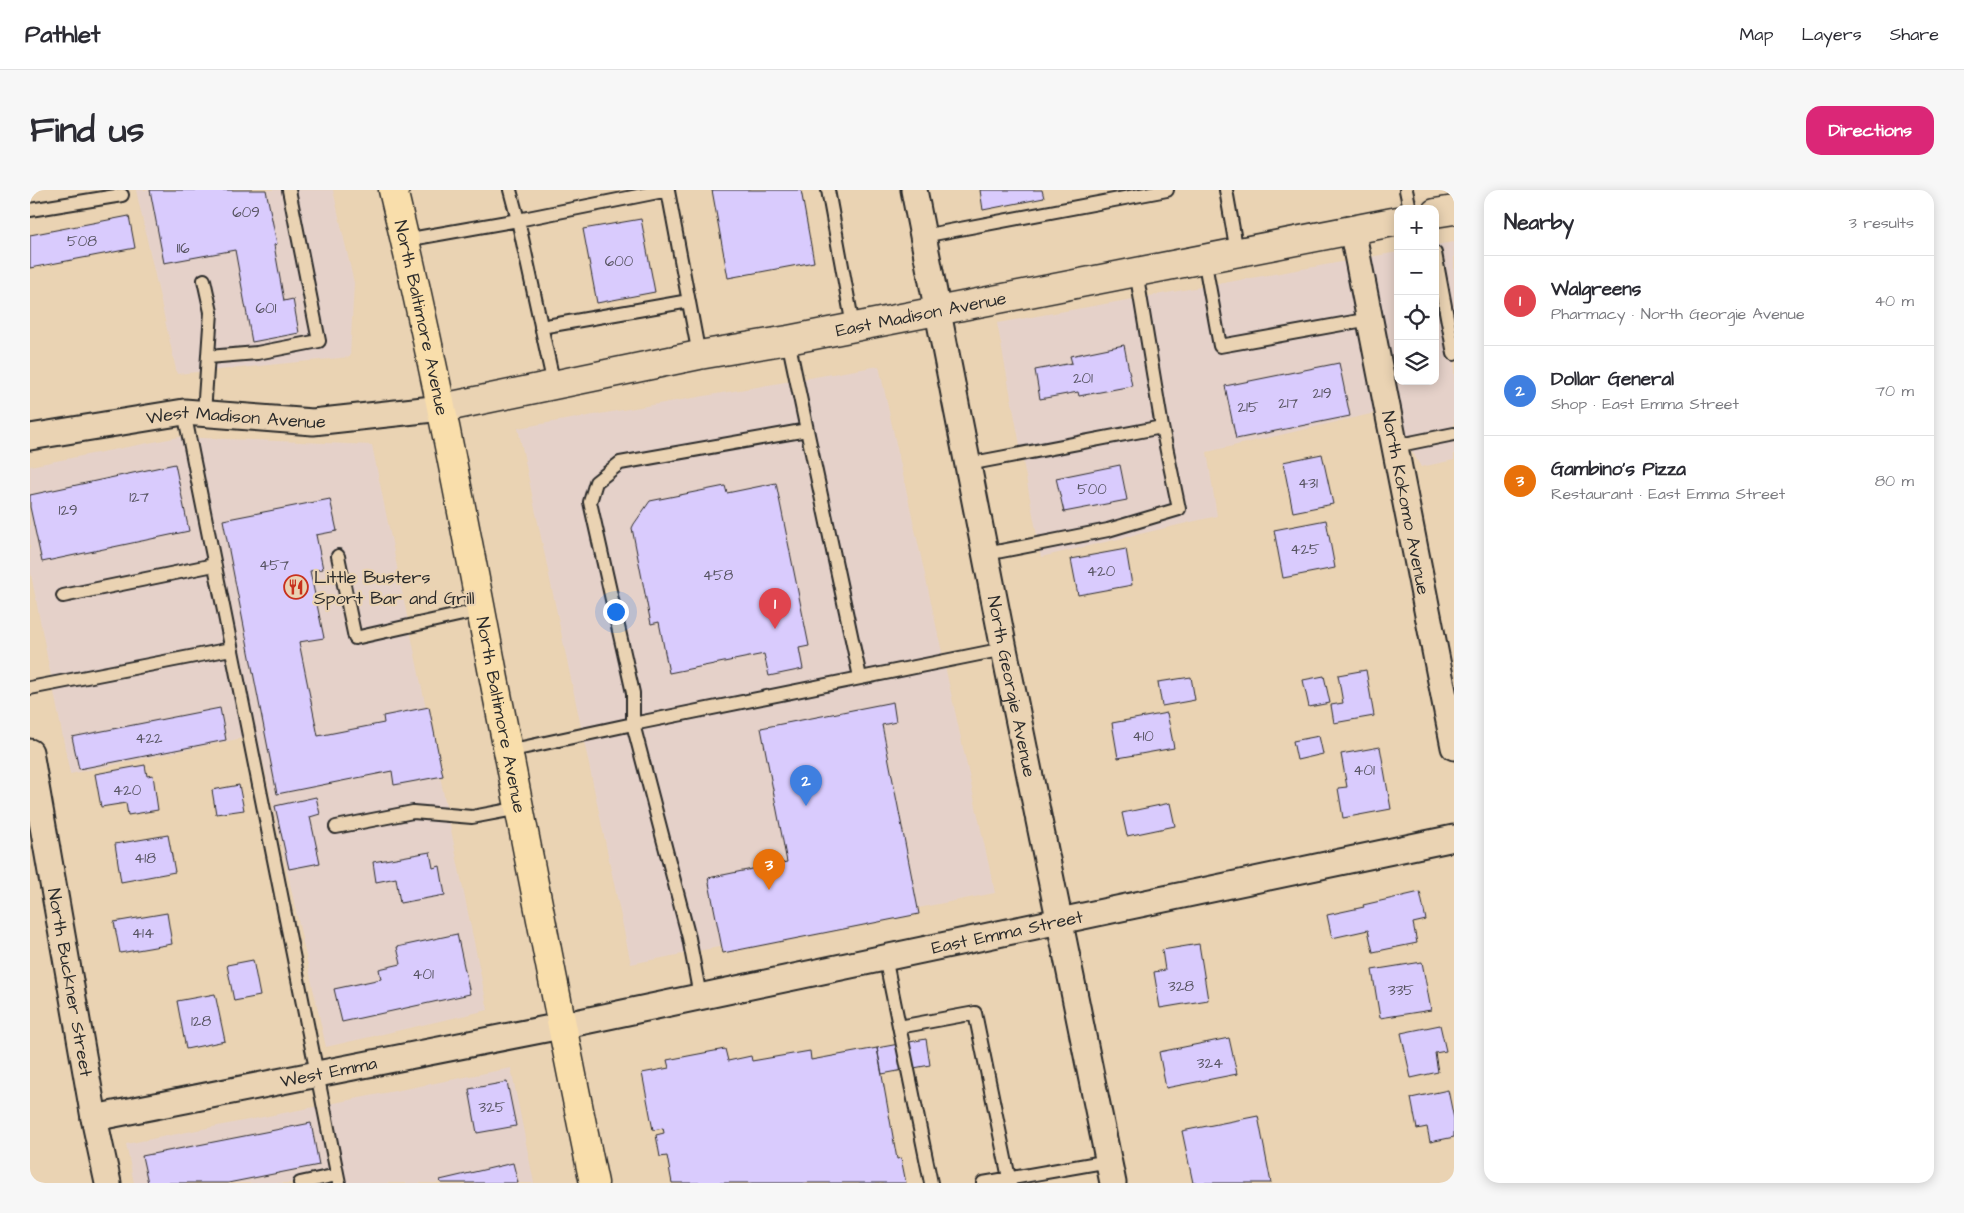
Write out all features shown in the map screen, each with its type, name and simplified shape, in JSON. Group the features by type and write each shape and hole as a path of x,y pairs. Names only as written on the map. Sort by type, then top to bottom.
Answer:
{"main road":[{"name":"North Baltimore Avenue","path":"393,190 442,408 561,1026 594,1183"},
{"path":"1439,212 1454,210"},
{"name":"East Madison Avenue","path":"442,408 699,355 788,340 1394,222"}],"street":[{"name":"North Georgie Avenue","path":"914,190 1004,649 1111,1172"},
{"name":"North Kokomo Avenue","path":"1352,229 1454,747"},
{"name":"West Madison Avenue","path":"30,437 194,413 314,422 442,408"},
{"name":"North Buckner Street","path":"30,752 94,1118 108,1183"},
{"name":"East Emma Street","path":"561,1026 1454,838"},
{"name":"West Emma","path":"94,1118 561,1026"}],"lane":[{"path":"208,357 257,353 319,341 289,190"},
{"path":"510,190 554,386"},
{"path":"405,240 668,190 699,355"},
{"path":"828,190 853,326"},
{"path":"923,236 1166,190"},
{"path":"1226,190 1237,252"},
{"path":"1406,190 1409,205"},
{"path":"30,210 122,195"},
{"path":"1204,258 1220,346 1370,319"},
{"path":"986,554 1108,530 1179,509 1162,427 1136,272"},
{"path":"1439,274 1454,354"},
{"path":"204,280 211,312 208,357 194,413 214,565 338,1179 300,1183"},
{"path":"541,327 689,301"},
{"path":"788,340 860,677"},
{"path":"968,464 1162,427"},
{"path":"700,996 689,938 633,724 632,693 590,502 596,482 620,463 807,430"},
{"path":"1395,446 1454,434"},
{"path":"338,556 355,638 481,610"},
{"path":"62,596 214,565"},
{"path":"30,688 231,649"},
{"path":"508,751 860,677 1004,649"},
{"path":"336,827 413,812 472,817 520,808"},
{"path":"885,957 932,1183"},
{"path":"899,1027 975,1013 1010,1181"},
{"path":"983,1183 1111,1172"}],"shaded area":[{"path":"136,190 333,190 354,283 350,357 177,374"},
{"path":"1454,242 1454,460 1421,467 1388,410 1207,452 1217,516 1041,557 997,323 1394,253 1394,385 1439,385 1439,244"},
{"path":"879,366 995,893 631,964 518,428"},
{"path":"179,437 372,445 488,1010 326,1047 257,735 70,774 30,569 30,466"},
{"path":"511,1068 534,1183 134,1183 126,1144"}],"building":[{"path":"150,190 266,190 277,244 274,245 284,301 293,299 299,333 252,342 235,250 164,263"},
{"path":"712,190 801,190 814,262 728,278"},
{"path":"980,190 1042,190 1044,198 983,210"},
{"path":"129,216 135,248 30,268 30,235"},
{"path":"641,219 655,292 597,303 583,229"},
{"path":"1124,345 1132,386 1079,396 1078,392 1040,399 1035,370 1072,363 1070,356"},
{"path":"1339,363 1350,416 1236,439 1225,386"},
{"path":"1322,454 1333,504 1293,512 1283,462"},
{"path":"175,464 189,531 42,562 30,507 30,495"},
{"path":"1120,465 1127,500 1064,512 1056,478"},
{"path":"776,483 809,646 799,648 803,669 769,676 764,654 669,673 659,622 651,624 632,528 634,524 650,501 725,486 727,493"},
{"path":"330,499 337,531 316,535 323,569 310,571 324,638 299,642 318,736 384,723 383,716 429,707 443,776 394,785 392,771 277,794 223,520"},
{"path":"1326,520 1335,568 1283,578 1274,530"},
{"path":"1126,549 1132,585 1078,595 1071,559"},
{"path":"1366,670 1374,716 1334,723 1331,705 1343,703 1338,675"},
{"path":"1324,676 1330,703 1309,707 1303,680"},
{"path":"1191,677 1195,700 1162,706 1158,682"},
{"path":"893,702 896,722 882,725 919,914 723,953 708,878 787,862 761,728"},
{"path":"220,708 226,740 79,769 72,737"},
{"path":"1167,713 1174,748 1118,758 1112,723"},
{"path":"1319,736 1323,754 1297,760 1293,741"},
{"path":"1380,747 1391,809 1343,818 1338,788 1347,787 1341,754"},
{"path":"145,765 147,776 153,775 158,810 128,815 126,803 101,807 95,774"},
{"path":"239,785 244,810 216,814 212,790"},
{"path":"316,797 320,814 310,817 320,863 289,869 275,806"},
{"path":"1170,803 1175,826 1127,836 1122,813"},
{"path":"168,835 175,872 121,882 115,844"},
{"path":"430,852 433,868 440,866 445,895 400,903 396,878 376,882 373,862"},
{"path":"1420,892 1426,920 1413,923 1417,943 1373,952 1368,930 1332,938 1327,915"},
{"path":"167,913 172,944 120,953 114,922"},
{"path":"457,934 470,994 342,1022 334,989 381,979 379,969 401,964 397,947"},
{"path":"1199,944 1208,1000 1160,1008 1154,972 1165,970 1162,950"},
{"path":"253,960 260,996 234,1001 227,965"},
{"path":"1422,962 1431,1010 1380,1018 1372,970"},
{"path":"215,994 225,1041 186,1049 177,1001"},
{"path":"1440,1025 1446,1051 1435,1053 1438,1072 1411,1078 1401,1033"},
{"path":"1229,1038 1237,1074 1166,1088 1159,1052"},
{"path":"926,1039 930,1065 882,1074 877,1048"},
{"path":"877,1048 897,1159 901,1158 906,1183 672,1183 667,1156 660,1157 656,1135 664,1133 663,1128 653,1130 642,1073 669,1068 667,1060 725,1049 728,1061 751,1056 752,1061 810,1051 811,1060"},
{"path":"507,1082 516,1126 477,1133 469,1089"},
{"path":"1448,1090 1454,1119 1454,1137 1430,1142 1427,1127 1417,1129 1411,1098"},
{"path":"1258,1116 1271,1183 1193,1183 1182,1131"},
{"path":"311,1123 319,1165 228,1183 148,1183 142,1156"},
{"path":"513,1163 518,1183 441,1183 440,1180"}],"place":[{"name":"Little Busters Sport Bar and Grill","path":"296,587"},
{"name":"Walgreens","path":"775,629"},
{"name":"Dollar General","path":"806,806"},
{"name":"Gambino's Pizza","path":"769,890"}]}
